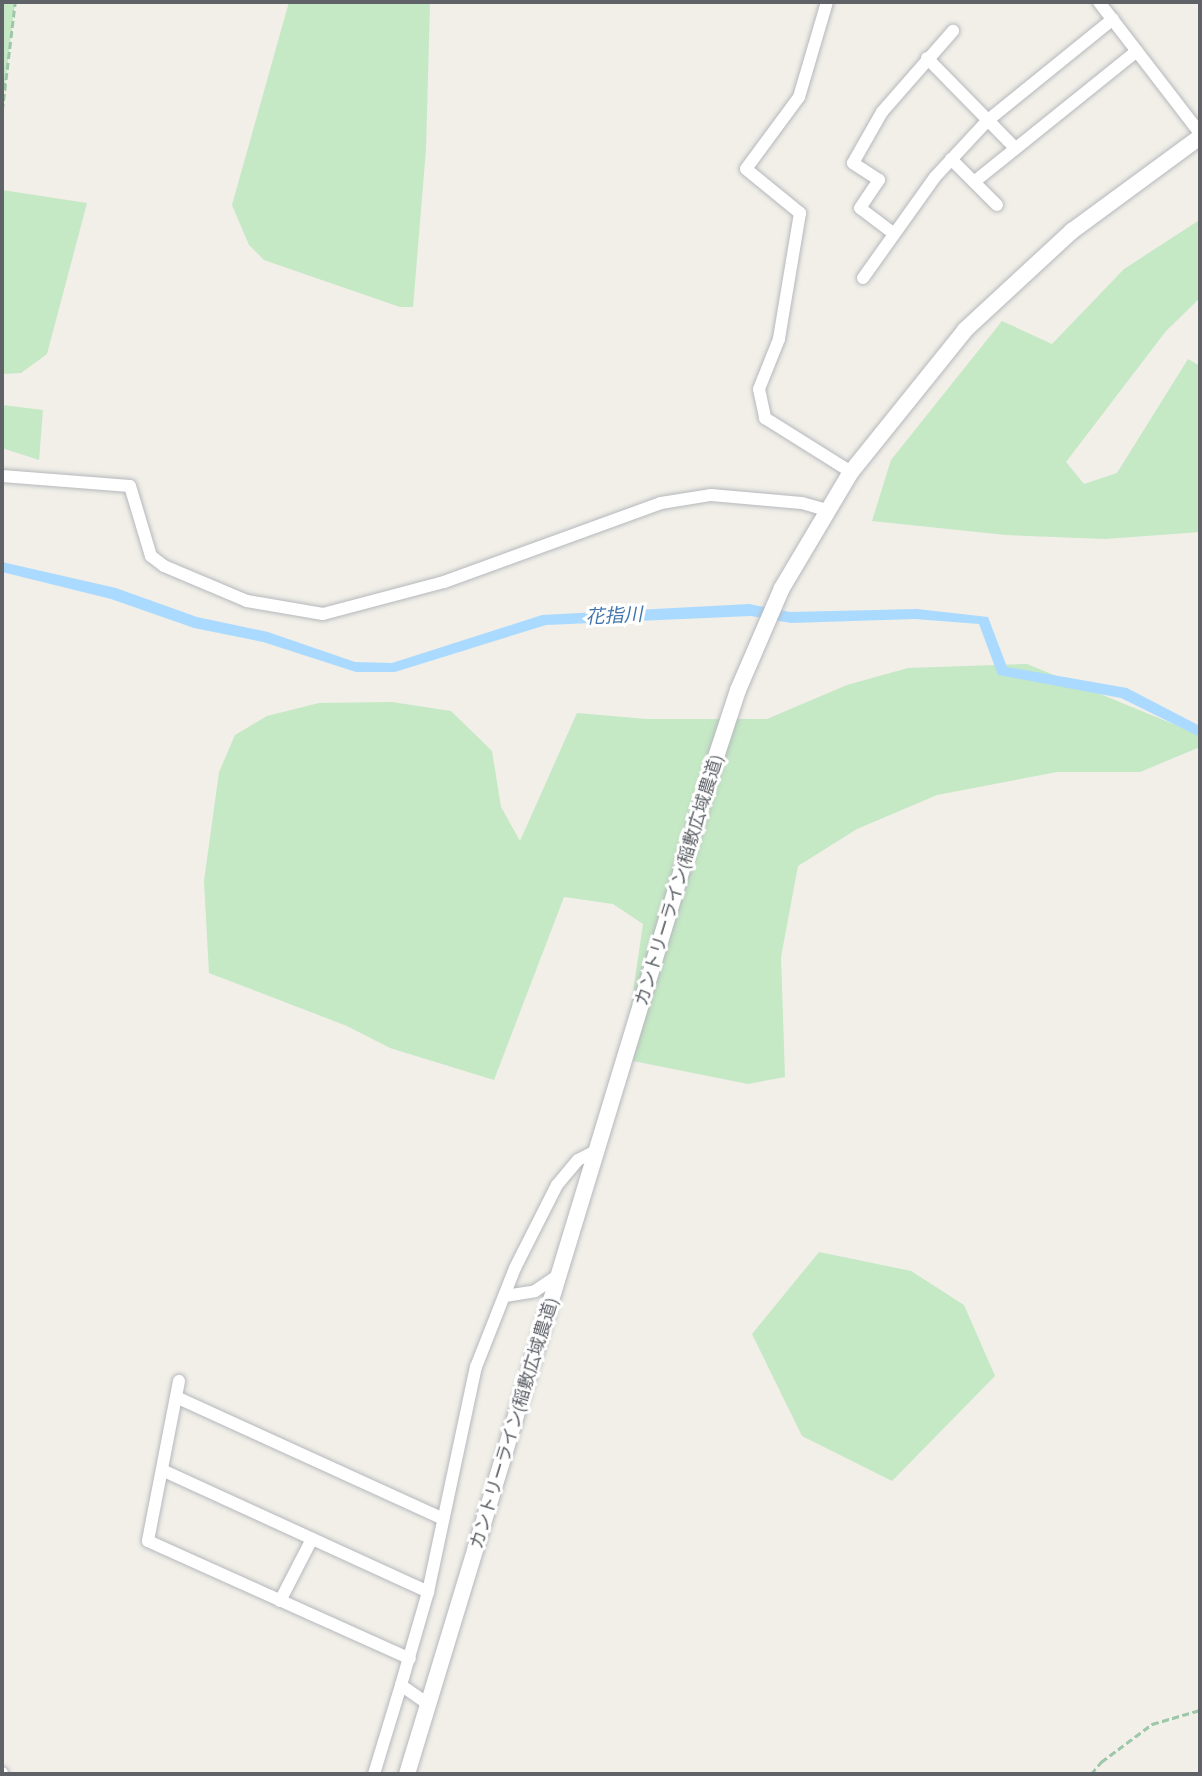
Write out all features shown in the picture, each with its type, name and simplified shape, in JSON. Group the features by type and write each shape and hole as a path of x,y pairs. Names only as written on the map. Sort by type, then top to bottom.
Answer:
{"street":[{"path":"827,2 799,97 746,169 800,213 779,339 759,389 765,418 851,472"},
{"path":"1098,2 1200,135"},
{"path":"863,278 893,233 951,159 987,121 1112,19"},
{"path":"893,233 860,208 879,180 853,163 882,112 953,31"},
{"path":"974,182 1137,51"},
{"path":"927,58 1016,148"},
{"name":"カントリーライン(稲敷広域農道)","path":"407,1774 738,690 782,588 851,472 925,375 1014,282 1072,231 1200,135"},
{"path":"951,159 997,205"},
{"path":"2,477 130,486 151,556 164,566 247,601 323,614 444,583 661,503 710,495 802,503 826,510"},
{"path":"374,1774 428,1592 441,1518 476,1367 505,1296 557,1185 578,1160 596,1152"},
{"path":"505,1296 534,1291 559,1275"},
{"path":"179,1381 148,1541 410,1659"},
{"path":"176,1396 441,1518"},
{"path":"162,1470 428,1592"},
{"path":"280,1601 312,1539"},
{"path":"401,1685 428,1704"}],"path":[{"path":"2,111 15,2"},
{"path":"1091,1774 1101,1762 1152,1724 1200,1710"}],"green space":[{"path":"2,2 15,2 2,111"},
{"path":"289,2 430,2 426,149 413,307 400,307 264,260 249,245 232,205"},
{"path":"2,190 87,203 47,354 21,373 2,374"},
{"path":"1198,221 1200,298 1166,331 1066,462 1084,484 1117,473 1188,359 1200,366 1200,532 1105,539 1006,535 872,521 891,460 1002,321 1052,344 1124,269"},
{"path":"2,405 43,410 39,460 2,448"},
{"path":"1027,664 1200,735 1200,747 1140,772 1057,772 937,795 857,829 798,866 781,957 785,1077 748,1084 623,1059 643,924 613,904 564,897 494,1080 390,1048 347,1026 209,973 204,881 219,772 235,735 267,716 319,703 392,702 451,711 492,751 501,807 520,841 577,713 646,719 767,719 847,685 908,668"},
{"path":"819,1252 911,1271 964,1305 995,1376 892,1481 802,1436 752,1334"}],"water":[{"name":"花指川","path":"2,562 116,588 197,617 268,632 355,662 392,663 542,615 749,604 790,612 917,609 988,617 1007,667 1127,688 1200,726 1200,737 1121,698 998,675 979,624 915,619 791,623 751,616 546,625 395,672 356,672 263,642 194,628 111,599 2,572"}]}
